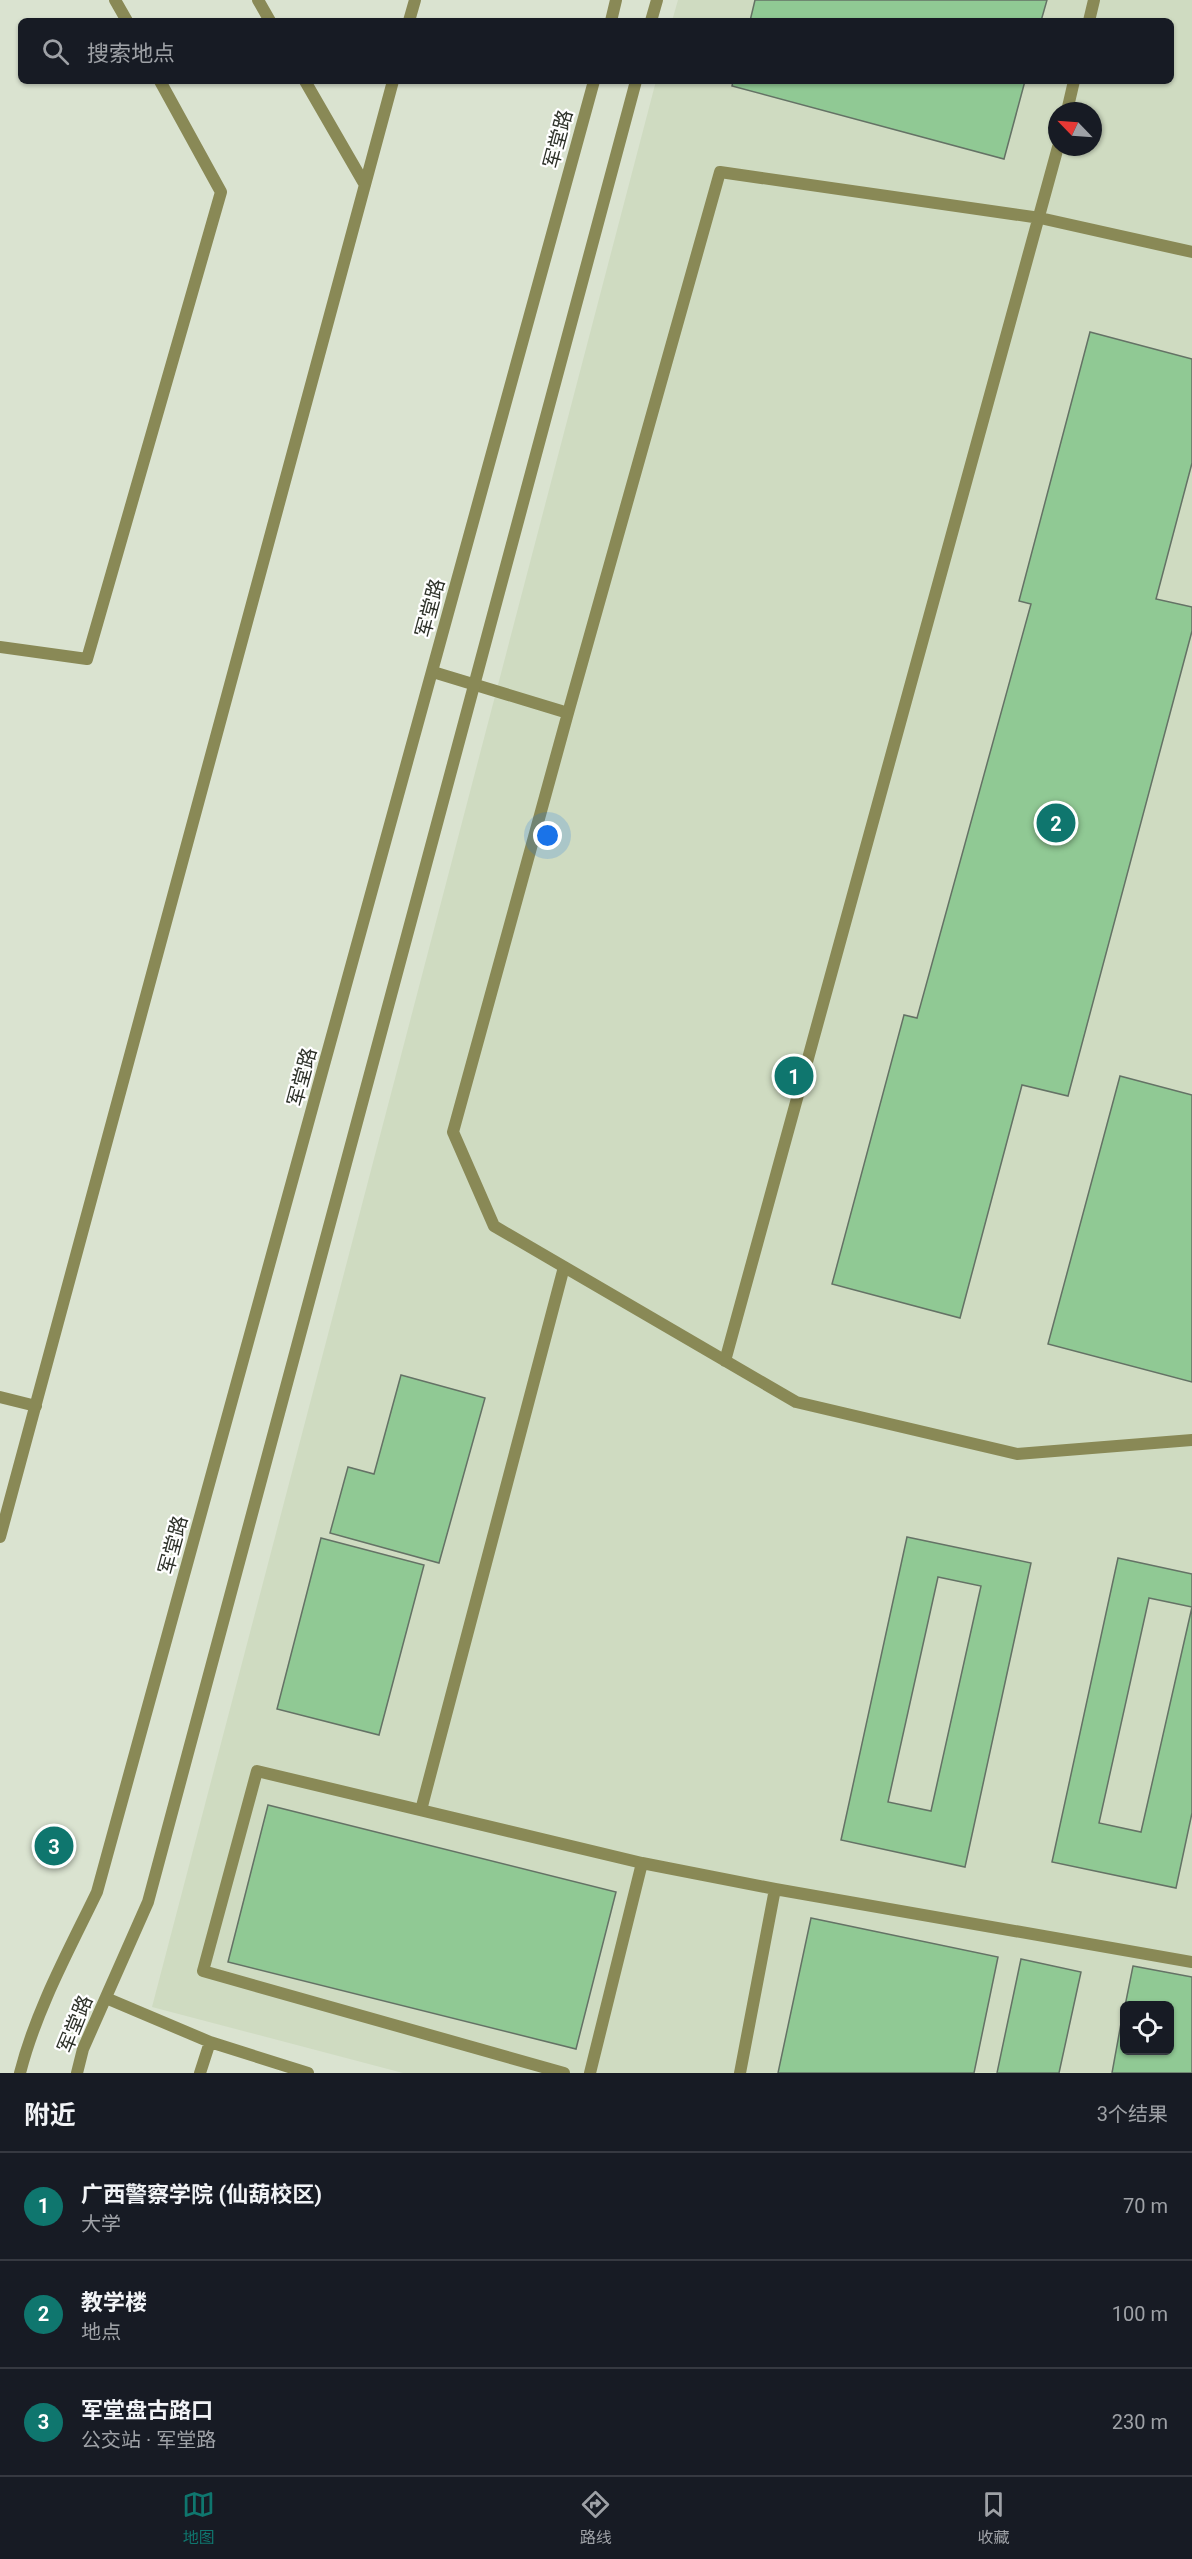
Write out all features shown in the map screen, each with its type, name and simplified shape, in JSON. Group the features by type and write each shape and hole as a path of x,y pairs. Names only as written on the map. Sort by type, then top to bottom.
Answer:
{"street":[{"path":"115,0 125,18"},
{"path":"258,0 268,18"},
{"path":"410,18 415,0"},
{"path":"612,18 616,0"},
{"path":"652,18 657,0"},
{"path":"1090,18 1094,0"},
{"path":"0,647 87,659 221,192 162,84"},
{"path":"307,84 365,185"},
{"path":"0,1537 392,84"},
{"name":"军堂路","path":"20,2073 25,2053 60,1970 98,1892 593,84"},
{"name":"军堂路","path":"77,2073 83,2049 148,1902 635,84"},
{"path":"1069,102 1073,84"},
{"path":"725,1361 1056,156"},
{"path":"1192,252 1040,218 720,172 453,1132 494,1226 796,1402 1017,1454 1192,1440"},
{"path":"433,672 568,712"},
{"path":"420,1810 564,1267"},
{"path":"0,1397 36,1406"},
{"path":"564,2073 203,1971 257,1772 642,1863 775,1889 1192,1962"},
{"path":"590,2073 642,1863"},
{"path":"740,2073 775,1889"},
{"path":"106,1998 210,2042 308,2073"},
{"path":"200,2073 210,2042"}],"shaded area":[{"path":"678,0 1192,0 1192,2073 403,2073 152,2007 655,84 1174,84 1174,18 673,18"}],"building":[{"path":"755,0 1047,0 1042,18 751,18"},
{"path":"732,84 1024,84 1004,159 732,86"},
{"path":"1090,332 1192,359 1192,463 1156,599 1192,607 1192,631 1068,1096 1022,1085 960,1318 832,1284 904,1015 917,1018 1031,604 1019,601"},
{"path":"1120,1076 1192,1095 1192,1382 1048,1344"},
{"path":"401,1375 485,1398 439,1563 330,1533 348,1467 374,1474"},
{"path":"907,1537 1031,1563 965,1867 841,1840","holes":["938,1577 981,1586 931,1811 888,1802"]},
{"path":"321,1538 424,1565 379,1735 277,1709"},
{"path":"1118,1558 1192,1574 1192,1607 1192,1813 1176,1888 1052,1862","holes":["1149,1598 1192,1607 1141,1832 1099,1823"]},
{"path":"268,1805 616,1892 576,2049 228,1962"},
{"path":"811,1918 998,1957 974,2073 778,2073"},
{"path":"1021,1959 1081,1972 1059,2073 997,2073"},
{"path":"1133,1966 1192,1977 1192,2073 1112,2073 1120,2029 1120,2055 1174,2055 1174,2001 1126,2001"}],"place":[{"name":"教学楼","path":"1056,823"},
{"name":"广西警察学院 (仙葫校区)","path":"794,1076"},
{"name":"军堂盘古路口","path":"54,1846"}]}
